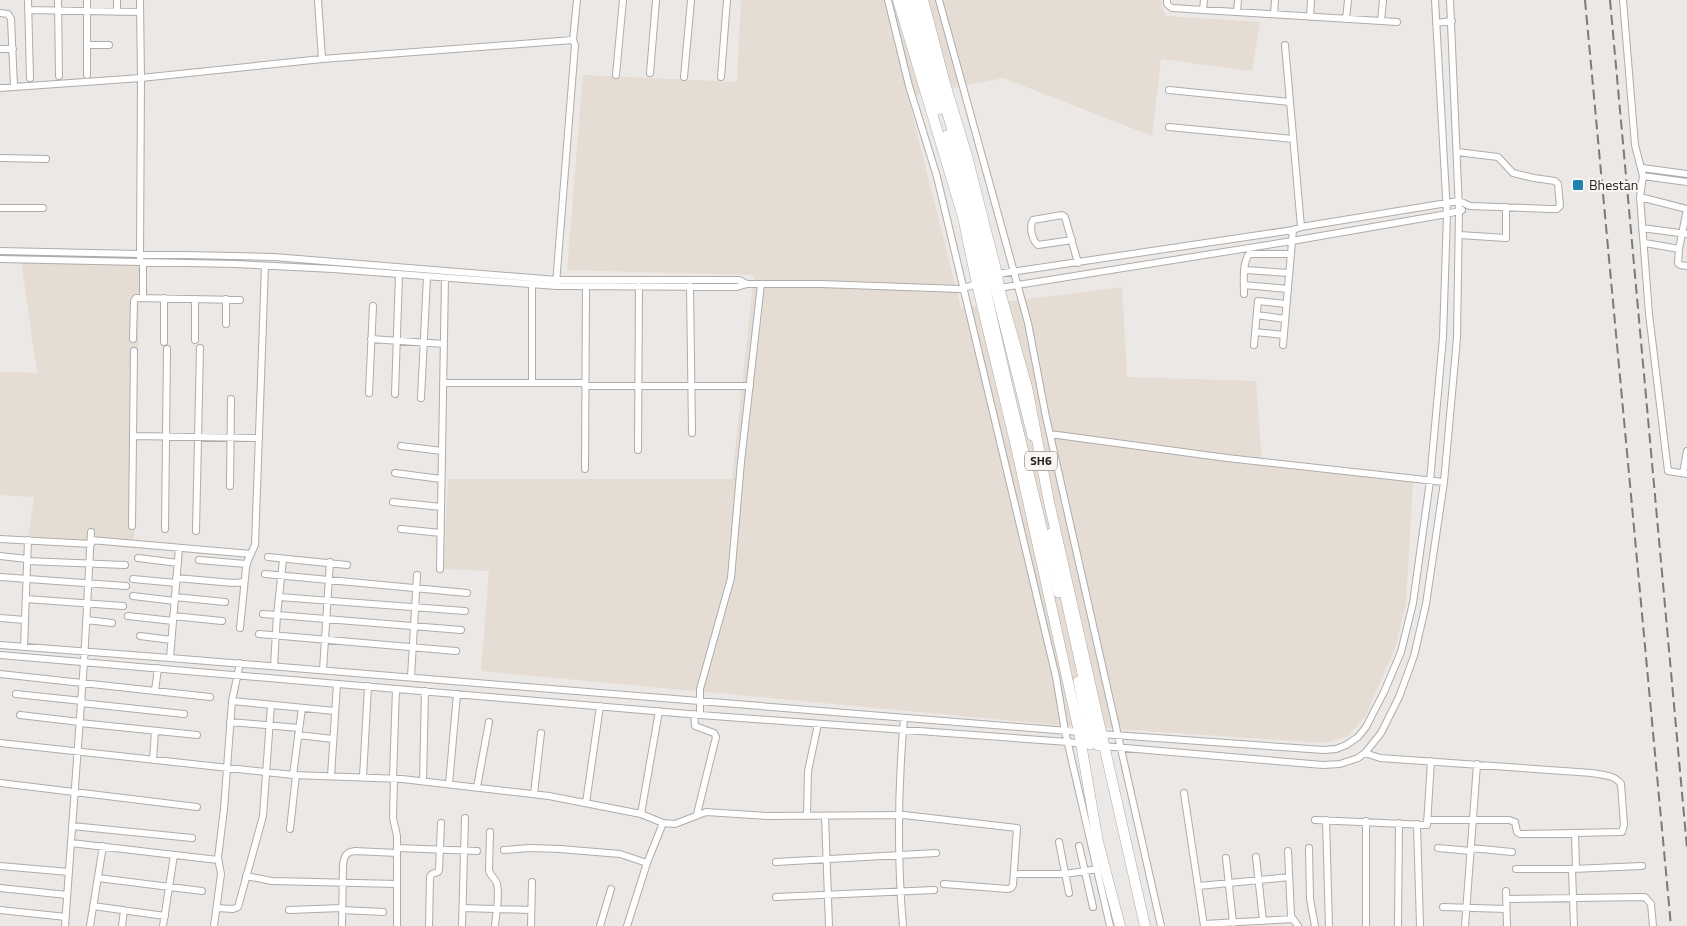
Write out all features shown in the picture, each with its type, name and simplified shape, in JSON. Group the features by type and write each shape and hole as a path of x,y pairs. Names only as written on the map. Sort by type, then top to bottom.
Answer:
{"highway":[{"path":"898,0 964,217 977,284 1015,442 1091,733 1098,842 1120,926"},
{"name":"SH6","path":"923,0 967,156 999,288 1027,387 1093,745 1145,926"}],"main road":[{"path":"907,0 970,218 1006,378 1091,733"},
{"path":"914,0 977,216 994,292 1031,432 1091,733"}],"street":[{"path":"28,0 30,78"},
{"path":"58,0 59,76"},
{"path":"87,0 87,75"},
{"path":"116,0 117,12"},
{"path":"140,0 140,254 144,298"},
{"path":"318,0 322,60"},
{"path":"556,283 568,145 575,45 573,40 577,0"},
{"path":"616,75 623,0"},
{"path":"650,73 656,0"},
{"path":"684,77 691,0"},
{"path":"721,77 727,0"},
{"path":"888,0 910,86 937,177 964,288 1056,677 1065,731 1110,926"},
{"path":"939,0 1018,285 1036,358 1050,434 1161,926"},
{"path":"1167,0 1167,4 1172,8 1397,22"},
{"path":"1203,10 1204,0"},
{"path":"1237,12 1238,0"},
{"path":"1274,14 1275,0"},
{"path":"1310,17 1311,0"},
{"path":"1346,19 1348,0"},
{"path":"1381,21 1383,0"},
{"path":"0,645 1091,733 1330,750 1346,745 1358,737 1366,728 1401,652 1413,603 1430,481 1443,337 1446,214 1435,0"},
{"path":"0,655 818,724 1068,742 1323,765 1348,762 1365,753 1381,733 1399,697 1414,656 1426,604 1444,482 1457,338 1459,235 1450,0"},
{"path":"1623,0 1635,145 1643,176 1640,197 1649,314 1668,471 1685,474 1687,452"},
{"path":"28,10 140,12"},
{"path":"0,13 8,14 12,19 14,87"},
{"path":"1436,23 1452,21"},
{"path":"0,88 141,78 322,60 573,40"},
{"path":"87,45 109,45"},
{"path":"1285,45 1300,227"},
{"path":"0,49 13,48"},
{"path":"1169,90 1290,102"},
{"path":"1169,127 1293,139"},
{"path":"997,274 1293,230 1300,227 1459,201 1470,206 1557,209 1560,206 1558,184 1552,180 1513,173 1498,158 1457,152"},
{"path":"0,158 46,158"},
{"path":"1642,168 1687,174"},
{"path":"1643,176 1687,182"},
{"path":"1640,197 1687,209 1685,234 1678,263 1687,266"},
{"path":"999,288 1459,212 1470,206"},
{"path":"1459,235 1506,238 1506,207"},
{"path":"0,208 43,208"},
{"path":"1072,240 1038,246 1030,226 1033,220 1062,215 1065,217 1072,240 1078,263"},
{"path":"1642,228 1685,234"},
{"path":"1283,345 1293,230"},
{"path":"1644,243 1680,249"},
{"path":"0,251 274,257 586,286 737,287 747,284 761,284 964,288 977,284"},
{"path":"1244,294 1246,256 1248,254 1253,252 1290,254"},
{"path":"1146,253 1148,264"},
{"path":"0,259 265,266 399,274 532,285 734,280 747,284"},
{"path":"240,628 246,564 255,545 265,266"},
{"path":"1245,270 1289,273"},
{"path":"394,394 399,274"},
{"path":"421,398 427,277"},
{"path":"440,569 445,278"},
{"path":"697,814 716,737 714,733 695,726 700,701 700,689 731,578 741,462 761,284"},
{"path":"532,285 532,383"},
{"path":"1244,285 1288,289"},
{"path":"585,469 586,286"},
{"path":"638,450 639,286"},
{"path":"690,286 692,433"},
{"path":"132,339 134,301 136,298 240,300"},
{"path":"164,298 164,342"},
{"path":"195,299 195,340"},
{"path":"226,299 226,324"},
{"path":"1254,345 1258,301 1286,304"},
{"path":"1444,302 1458,302"},
{"path":"369,393 373,306"},
{"path":"1257,316 1285,319"},
{"path":"1255,332 1284,334"},
{"path":"372,338 444,344"},
{"path":"196,531 200,348"},
{"path":"165,529 167,349"},
{"path":"132,526 134,352"},
{"path":"443,383 750,386"},
{"path":"230,486 232,399"},
{"path":"1050,434 1255,461 1444,482"},
{"path":"134,436 259,438"},
{"path":"401,446 442,451"},
{"path":"395,473 441,479"},
{"path":"394,502 441,506"},
{"path":"401,529 441,533"},
{"path":"65,926 83,683 91,532"},
{"path":"0,539 91,542 250,554"},
{"path":"24,647 28,540"},
{"path":"170,658 179,548"},
{"path":"0,556 27,560 125,566"},
{"path":"268,557 347,565"},
{"path":"138,558 178,563"},
{"path":"274,666 283,559"},
{"path":"199,560 246,564"},
{"path":"323,670 330,562"},
{"path":"265,574 467,593"},
{"path":"411,677 417,575"},
{"path":"0,577 126,586"},
{"path":"134,578 244,582"},
{"path":"133,596 225,602"},
{"path":"279,598 465,611"},
{"path":"26,599 123,606"},
{"path":"263,614 461,630"},
{"path":"128,616 222,621"},
{"path":"0,618 25,620"},
{"path":"87,620 112,623"},
{"path":"259,634 456,650"},
{"path":"140,636 171,640"},
{"path":"214,926 221,874 218,860 232,701 240,663"},
{"path":"155,691 158,668"},
{"path":"312,682 314,669"},
{"path":"0,674 210,697"},
{"path":"331,776 337,684"},
{"path":"363,777 368,686"},
{"path":"396,689 393,818 397,836 397,926"},
{"path":"423,781 425,691"},
{"path":"16,694 184,714"},
{"path":"449,784 457,694"},
{"path":"232,701 336,711"},
{"path":"217,908 236,909 238,905 263,816 271,705"},
{"path":"586,803 600,706"},
{"path":"290,829 302,708"},
{"path":"642,814 659,711"},
{"path":"20,715 197,735"},
{"path":"902,926 899,815 904,718"},
{"path":"230,722 270,726 334,739"},
{"path":"477,787 489,722"},
{"path":"808,816 808,771 818,724"},
{"path":"153,760 154,731"},
{"path":"534,794 541,734"},
{"path":"1206,754 1207,741"},
{"path":"0,743 295,775 394,778 477,787 586,803 642,814 676,824 706,812 768,816 899,815 1017,828 1013,885 1011,888 1008,890 944,884"},
{"path":"1365,753 1380,758 1592,773 1618,779 1621,784 1624,825 1622,832 1518,834 1515,822 1512,821 1427,820"},
{"path":"1315,820 1427,825 1431,761"},
{"path":"1466,926 1477,764"},
{"path":"0,783 197,807"},
{"path":"1184,793 1204,925 1293,919"},
{"path":"825,816 829,926"},
{"path":"462,926 465,818"},
{"path":"1326,820 1328,926"},
{"path":"1366,821 1366,926"},
{"path":"627,926 647,862 664,822"},
{"path":"429,926 430,877 439,871 441,823"},
{"path":"1398,926 1399,823"},
{"path":"1418,824 1420,926"},
{"path":"72,826 192,838"},
{"path":"490,832 489,870 497,883 495,926"},
{"path":"1574,926 1575,833"},
{"path":"1059,842 1069,893"},
{"path":"71,843 218,860"},
{"path":"90,926 103,846"},
{"path":"1079,846 1093,908"},
{"path":"504,850 560,848 620,854 647,862"},
{"path":"1309,848 1310,899 1315,926"},
{"path":"1438,848 1512,852"},
{"path":"342,926 344,860 347,853 355,851 477,851"},
{"path":"1288,851 1291,916 1298,926"},
{"path":"776,862 936,852"},
{"path":"163,926 174,855"},
{"path":"1256,857 1263,921"},
{"path":"1226,858 1233,923"},
{"path":"0,866 69,872"},
{"path":"1516,869 1642,866"},
{"path":"1014,874 1066,874 1098,869"},
{"path":"246,876 272,881 397,884"},
{"path":"1199,886 1289,877"},
{"path":"98,878 202,891"},
{"path":"531,926 532,882"},
{"path":"0,888 67,895"},
{"path":"600,926 611,889"},
{"path":"776,897 934,890"},
{"path":"1506,892 1506,926"},
{"path":"1506,899 1644,897 1651,904 1653,926"},
{"path":"93,906 165,916"},
{"path":"1443,907 1506,909"},
{"path":"463,908 531,910"},
{"path":"289,910 342,909 383,912"},
{"path":"0,910 66,917"},
{"path":"122,926 124,910"}],"shaded area":[{"path":"741,0 1162,0 1161,6 1166,16 1260,22 1252,71 1161,59 1152,136 1003,78 908,97 961,308 1122,287 1127,377 1256,381 1262,464 1413,480 1406,603 1395,648 1365,717 1348,736 1325,743 1058,725 481,671 489,571 444,569 448,479 732,479 754,275 567,270 583,75 737,82"},
{"path":"21,260 140,262 134,544 28,540 34,497 0,495 0,372 37,373"}],"railway":[{"path":"1585,0 1671,926"},
{"path":"1610,0 1687,848"}],"place":[{"name":"Bhestan","path":"1578,185"}]}
